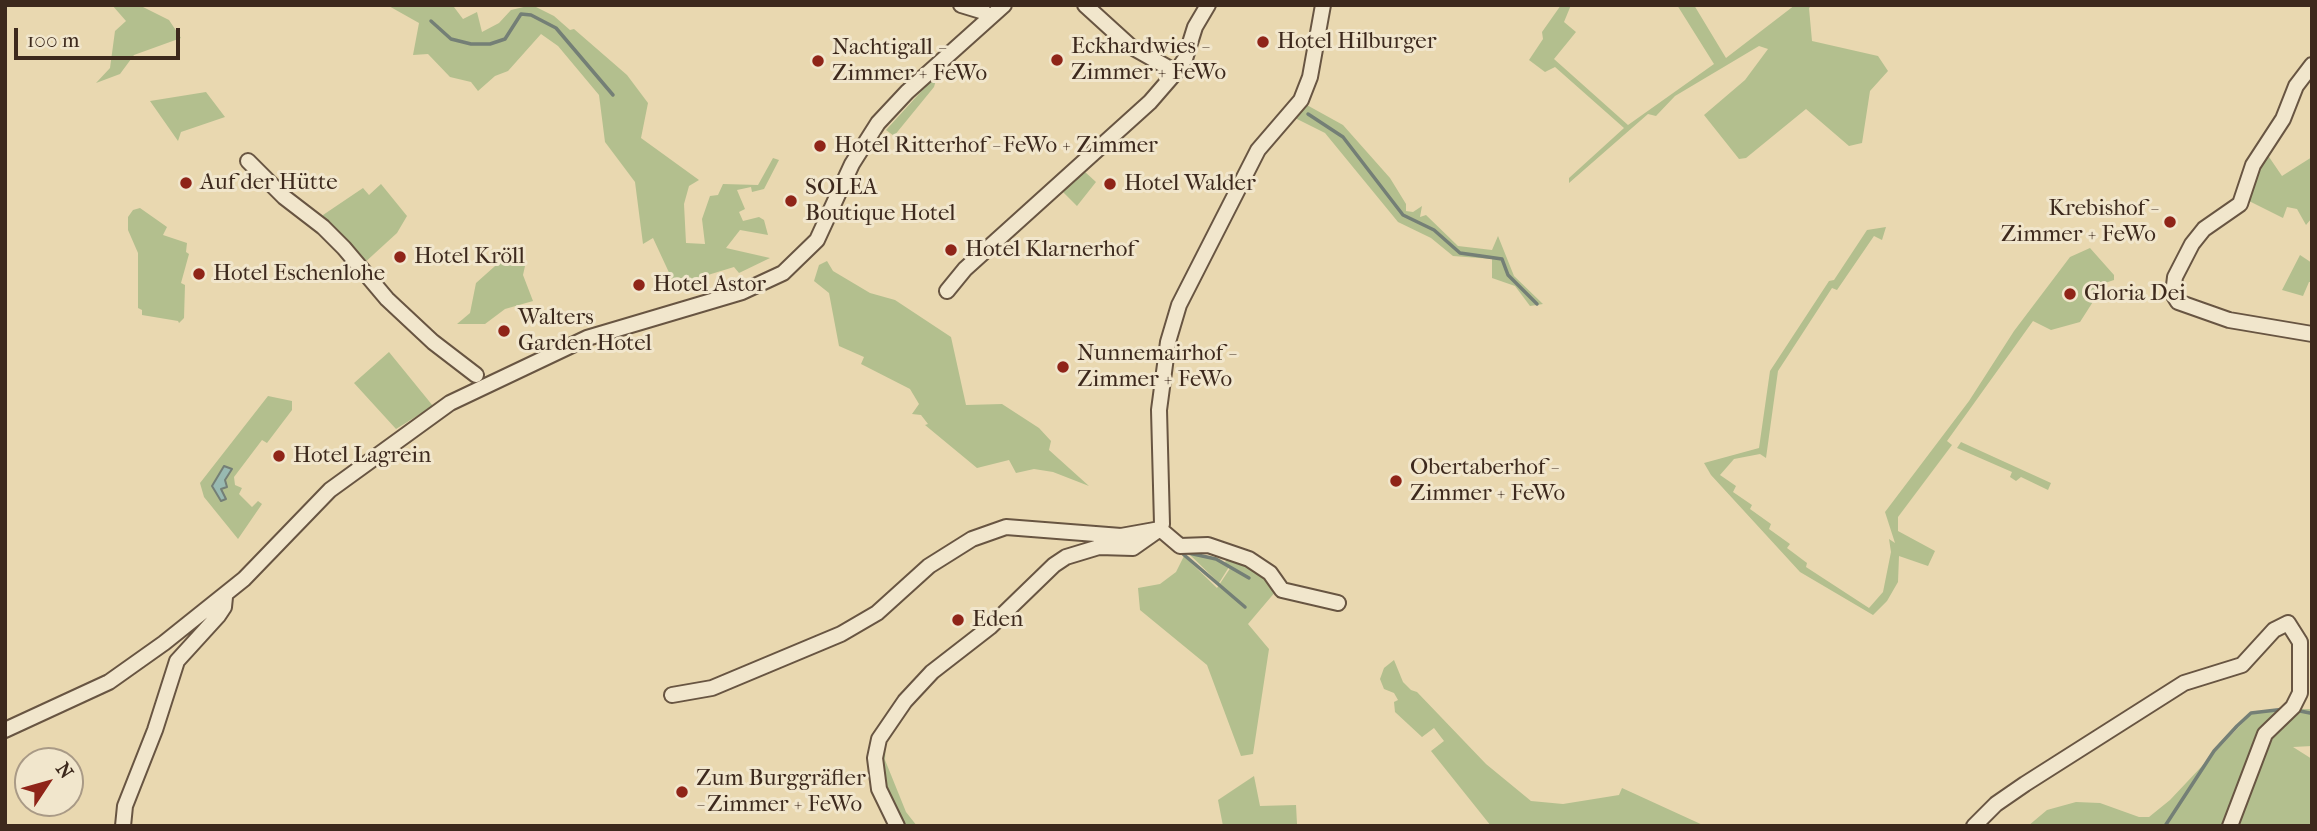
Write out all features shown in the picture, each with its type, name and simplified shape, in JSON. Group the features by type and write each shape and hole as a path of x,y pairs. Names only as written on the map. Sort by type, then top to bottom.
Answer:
{"street":[{"path":"961,5 984,12 989,17"},
{"path":"5,730 109,682 225,596 330,490 450,403 587,338 742,292 766,283 795,264 817,240 852,164 878,123 907,92 1004,5"},
{"path":"1085,5 1129,46 1176,72"},
{"path":"947,291 965,269 1150,102 1185,59 1195,27 1208,5"},
{"path":"897,826 879,789 875,758 879,739 905,701 932,672 990,627 1054,565 1066,557 1100,547 1133,548 1160,529 1159,410 1168,342 1178,305 1258,150 1301,100 1310,77 1323,5"},
{"path":"2312,65 2296,86 2283,119 2253,165 2240,204 2198,234 2178,271 2174,294 2178,302 2230,320 2312,334"},
{"path":"248,161 284,197 323,227 396,308 433,342 476,375"},
{"path":"672,695 712,688 841,634 877,613 929,566 972,539 1006,527 1121,536 1160,529"},
{"path":"1160,529 1180,546 1208,545 1249,559 1270,573 1283,590 1338,603"},
{"path":"123,826 125,806 155,730 177,661 218,616 224,607 225,596"},
{"path":"1974,826 2005,798 2183,683 2242,665 2274,630 2288,623 2300,642 2300,693 2293,707 2265,734 2230,826"}],"green space":[{"path":"112,5 139,5 169,20 181,38 134,55 120,74 96,83 110,68 115,31 126,21"},
{"path":"387,5 454,7 463,19 477,12 482,32 499,23 511,10 532,5 554,16 570,30 574,29 627,75 648,103 641,138 699,180 689,186 684,204 686,243 705,244 702,219 710,196 718,195 723,184 758,185 773,158 779,160 764,189 752,192 751,187 737,190 745,209 739,212 743,221 759,217 764,220 768,235 740,230 726,248 770,258 739,273 734,267 685,282 682,278 672,279 653,238 643,244 635,182 605,142 599,95 558,46 541,34 508,71 495,76 478,91 471,82 450,77 428,54 413,55 419,23"},
{"path":"1561,5 1571,5 1564,22 1576,32 1554,59 1628,125 1714,64 1677,5 1694,5 1726,58 1795,5 1812,5 1809,8 1812,41 1878,56 1888,71 1870,91 1862,143 1849,146 1806,109 1746,158 1739,159 1704,115 1745,80 1768,49 1759,46 1675,96 1656,116 1648,114 1569,183 1569,178 1624,128 1555,67 1545,72 1529,60 1543,39 1542,32"},
{"path":"938,73 934,87 894,136 886,130"},
{"path":"206,92 225,117 181,132 178,141 150,101"},
{"path":"1305,104 1343,125 1390,178 1406,204 1406,211 1413,212 1422,206 1420,217 1426,215 1458,246 1492,250 1498,236 1514,276 1543,304 1530,306 1515,286 1492,278 1492,259 1453,256 1431,238 1398,222 1325,133 1295,118"},
{"path":"2267,154 2282,176 2312,157 2312,218 2306,225 2297,209 2287,207 2283,218 2247,200 2253,176"},
{"path":"1084,171 1096,182 1077,206 1062,191"},
{"path":"381,184 407,216 397,233 362,265 324,221 323,215 363,188 369,195"},
{"path":"140,208 167,227 163,235 187,243 186,252 189,254 181,283 185,285 184,318 179,323 142,315 142,310 138,308 138,253 128,230 128,217 133,210"},
{"path":"1886,227 1882,240 1874,236 1837,290 1832,288 1778,371 1766,458 1760,454 1734,459 1720,475 1736,486 1733,492 1752,505 1750,509 1771,524 1769,529 1790,544 1787,548 1807,563 1806,567 1869,608 1883,592 1891,552 1889,539 1895,543 1885,512 1969,401 2014,331 2070,257 2090,248 2114,275 2114,280 2105,283 2080,322 2051,330 2033,321 1947,441 1952,445 1898,517 1898,531 1935,551 1928,566 1899,556 1898,582 1887,601 1873,615 1800,572 1711,475 1704,463 1759,448 1770,371 1829,281 1834,280 1867,230"},
{"path":"513,250 525,266 523,275 533,301 505,309 485,324 457,324 470,313 476,283"},
{"path":"2300,255 2312,263 2312,282 2309,282 2303,296 2282,290"},
{"path":"827,261 833,271 870,293 895,300 951,337 966,405 1002,404 1039,428 1051,441 1049,450 1089,486 1053,472 1034,469 1016,473 1009,460 977,468 925,425 928,424 921,415 912,414 919,404 910,389 861,364 864,357 839,346 829,293 814,281 819,265"},
{"path":"389,352 433,406 396,429 354,383"},
{"path":"268,396 292,401 292,410 267,443 262,440 234,477 235,485 242,488 239,494 252,507 258,501 262,504 238,539 204,497 200,483"},
{"path":"1961,442 2051,483 2048,490 2021,477 2016,481 2010,477 2012,472 1957,448"},
{"path":"1189,554 1216,560 1229,567 1219,583"},
{"path":"1228,554 1264,575 1276,591 1248,624 1269,649 1253,754 1241,756 1207,665 1140,610 1138,588 1160,584 1176,572 1184,556 1217,588 1231,567 1225,563"},
{"path":"1394,660 1403,682 1417,692 1486,764 1531,801 1563,804 1619,795 1622,788 1705,826 1491,826 1431,751 1444,741 1434,728 1422,737 1395,712 1394,702 1398,700 1394,693 1384,689 1380,679 1384,668"},
{"path":"2274,709 2312,709 2312,746 2293,747 2312,759 2312,826 2028,826 2047,810 2076,802 2100,803 2139,817 2149,817 2170,800 2252,713"},
{"path":"886,739 885,760 906,812 917,826 903,826 881,781 880,758"},
{"path":"1254,776 1260,806 1296,805 1297,824 1223,826 1218,800"}],"water":[{"path":"224,466 232,469 225,480 227,487 221,489 226,499 221,501 212,486"}],"waterway":[{"path":"431,21 451,39 471,44 490,44 505,39 521,14 531,15 556,28 613,95"},
{"path":"1308,114 1343,137 1403,215 1434,230 1460,253 1502,259 1508,275 1537,304"},
{"path":"1184,552 1216,559 1249,578"},
{"path":"1183,554 1245,607"},
{"path":"2165,826 2214,751 2237,726 2251,713 2285,709"},
{"path":"2295,710 2310,713"}],"place":[{"name":"Hotel Hilburger","path":"1263,42"},
{"name":"Eckhardwies - Zimmer + FeWo","path":"1057,60"},
{"name":"Nachtigall - Zimmer + FeWo","path":"818,61"},
{"name":"Hotel Ritterhof - FeWo + Zimmer","path":"820,146"},
{"name":"Auf der Hütte","path":"186,183"},
{"name":"Hotel Walder","path":"1110,184"},
{"name":"SOLEA Boutique Hotel","path":"791,201"},
{"name":"Krebishof - Zimmer + FeWo","path":"2170,222"},
{"name":"Hotel Klarnerhof","path":"951,250"},
{"name":"Hotel Kröll","path":"400,257"},
{"name":"Hotel Eschenlohe","path":"199,274"},
{"name":"Hotel Astor","path":"639,285"},
{"name":"Gloria Dei","path":"2070,294"},
{"name":"Walters Garden Hotel","path":"504,331"},
{"name":"Nunnemairhof - Zimmer + FeWo","path":"1063,367"},
{"name":"Hotel Lagrein","path":"279,456"},
{"name":"Obertaberhof - Zimmer + FeWo","path":"1396,481"},
{"name":"Eden","path":"958,620"},
{"name":"Zum Burggräfler - Zimmer + FeWo","path":"682,792"}]}
